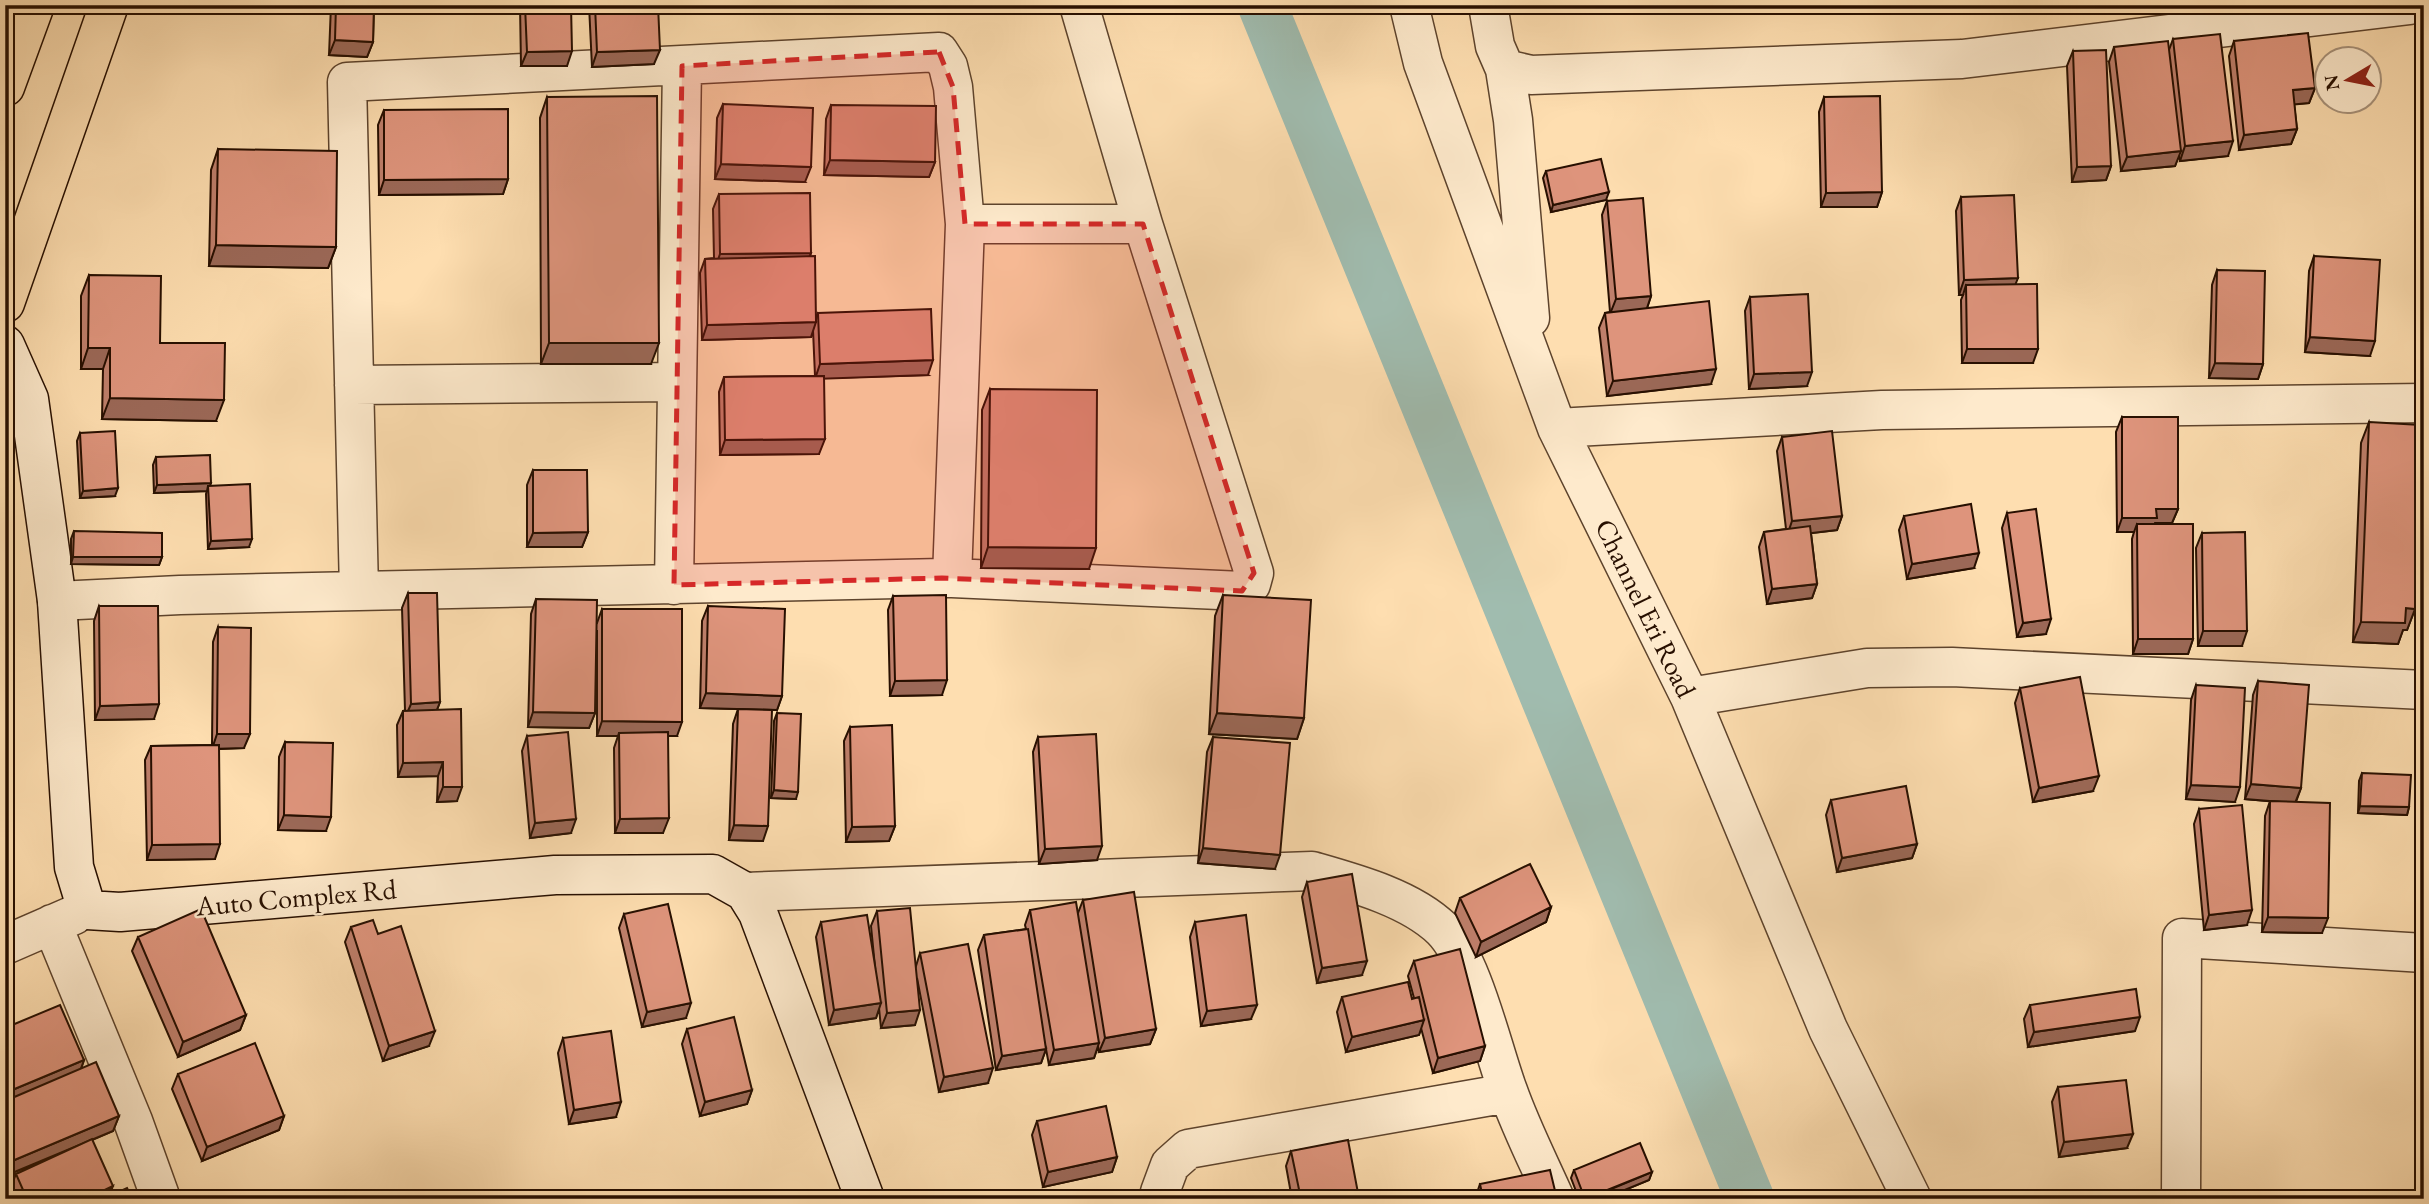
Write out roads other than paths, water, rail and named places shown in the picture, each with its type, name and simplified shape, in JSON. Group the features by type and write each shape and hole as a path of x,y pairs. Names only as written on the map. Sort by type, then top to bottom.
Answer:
{"main road":[{"path":"5,87 35,5"},
{"path":"5,303 109,5"}],"street":[{"path":"57,601 180,595 952,578 1242,591 1251,584 1254,573 1143,224 1079,5"},
{"name":"Channel Eri Road","path":"1409,5 1423,63 1557,428 1690,696 1828,1029 1912,1199"},
{"path":"1488,5 1496,46 1505,69 1513,120 1535,371"},
{"path":"1505,69 1531,75 1962,59 2410,5"},
{"path":"359,591 347,82 939,52 948,66 953,87 965,224 952,578"},
{"path":"674,584 682,66"},
{"path":"965,224 1143,224"},
{"path":"5,345 29,398 57,601 74,867 87,910 5,945"},
{"path":"354,385 677,382"},
{"path":"1557,428 1882,411 2424,404"},
{"path":"1690,696 1867,668 1952,667 2424,690"},
{"path":"744,892 1312,871 1363,885 1417,911 1443,930 1462,958 1508,1093 1555,1199"},
{"name":"Auto Complex Rd","path":"87,910 120,912 555,875 713,874 744,892 758,913 865,1199"},
{"path":"52,924 133,1121 161,1199"},
{"path":"2181,1199 2182,938 2424,953"},
{"path":"1151,1196 1170,1166 1188,1149 1508,1093"}],"waterway":[{"path":"1262,5 1750,1199"}]}
